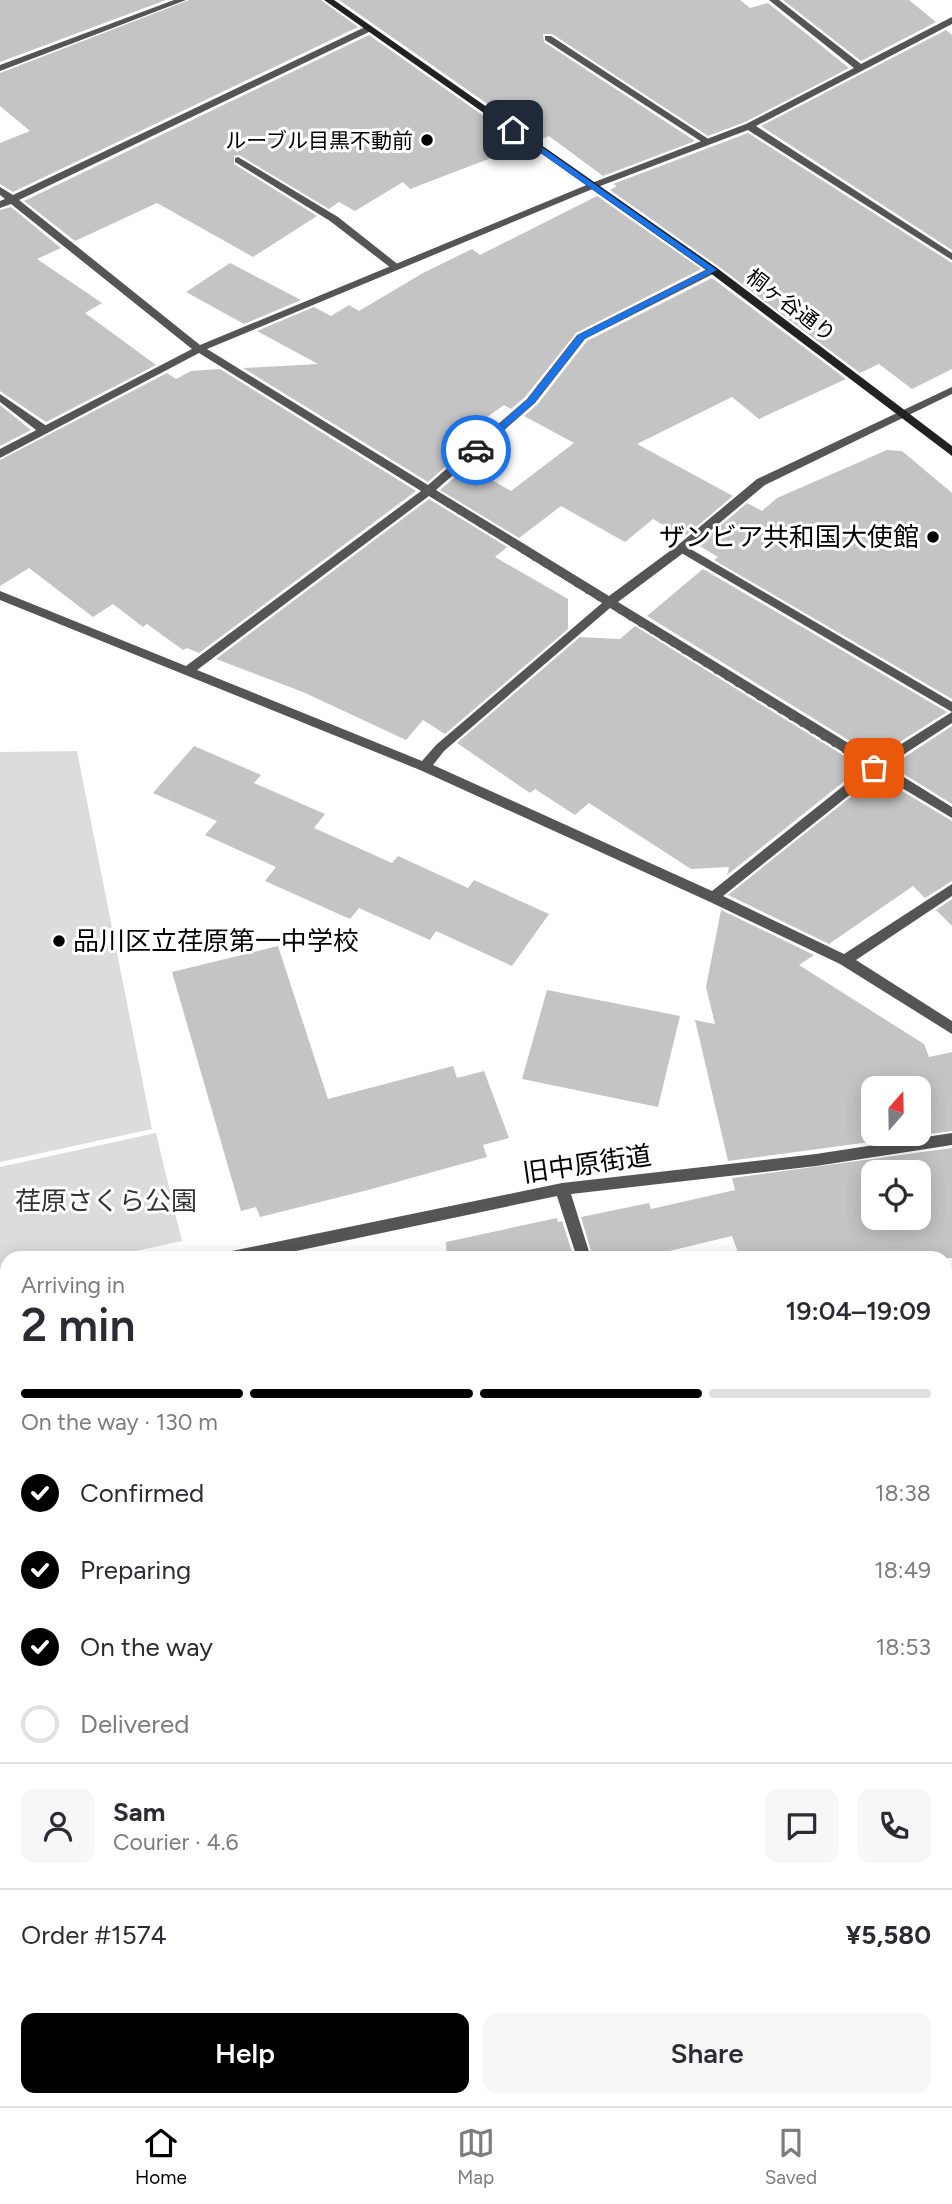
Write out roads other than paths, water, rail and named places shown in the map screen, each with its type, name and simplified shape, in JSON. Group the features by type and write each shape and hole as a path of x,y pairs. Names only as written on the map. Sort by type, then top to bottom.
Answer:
{"street":[{"path":"0,68 182,0"},
{"name":"桐ヶ谷通り","path":"328,0 713,270 952,452"},
{"path":"773,0 861,69"},
{"path":"0,454 200,349 395,266 749,126 952,19"},
{"path":"0,205 368,29"},
{"path":"548,38 708,142"},
{"path":"749,126 952,257"},
{"path":"238,160 334,219 395,266"},
{"path":"0,190 200,349 874,768 952,813"},
{"path":"188,671 428,491 531,401 581,337 713,270"},
{"path":"424,767 440,748 610,602 682,548 761,482 952,390"},
{"path":"0,397 44,430"},
{"path":"682,548 952,708"},
{"path":"0,596 424,767 713,897 845,960 952,1028"},
{"path":"713,897 874,768 952,717"},
{"path":"845,960 952,889"},
{"name":"旧中原街道","path":"265,1251 562,1189 816,1160 952,1139"},
{"path":"562,1189 582,1251"}],"place":[{"name":"ルーブル目黒不動前","path":"427,140"},
{"name":"ザンビア共和国大使館","path":"933,537"},
{"name":"品川区立荏原第一中学校","path":"59,941"}],"park label":[{"name":"荏原さくら公園","path":"106,1201"}]}
